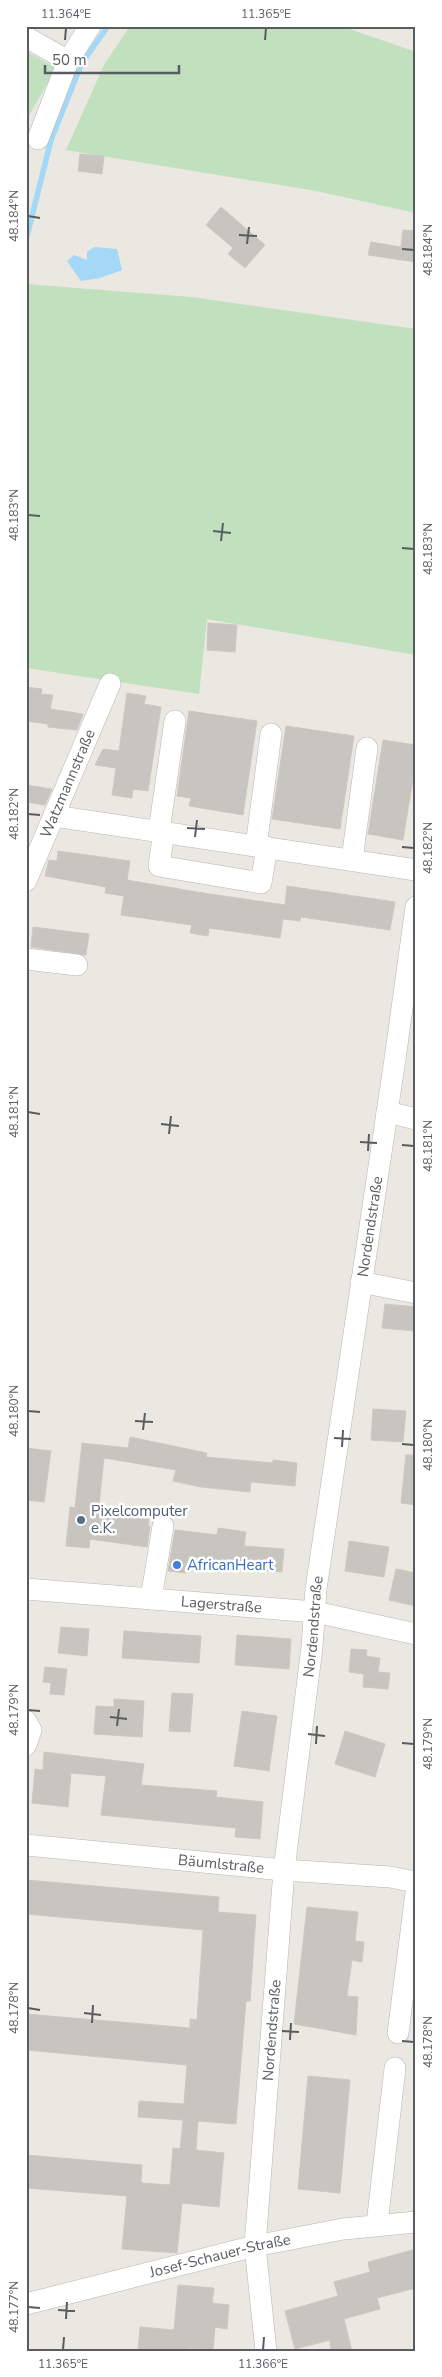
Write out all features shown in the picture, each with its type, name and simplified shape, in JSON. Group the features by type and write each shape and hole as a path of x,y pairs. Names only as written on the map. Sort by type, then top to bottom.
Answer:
{"street":[{"path":"38,139 68,60 90,26"},
{"path":"26,36 68,60"},
{"name":"Watzmannstraße","path":"26,881 110,684"},
{"path":"175,721 161,831 159,866 261,883 261,846 271,734"},
{"path":"352,860 367,748"},
{"path":"54,816 416,870"},
{"name":"Nordendstraße","path":"266,2351 255,2246 284,1870 315,1612 316,1589 412,953 416,907"},
{"path":"26,959 77,965"},
{"path":"387,1112 416,1119"},
{"path":"361,1282 416,1293"},
{"path":"151,1598 162,1526"},
{"name":"Lagerstraße","path":"26,1589 315,1612 416,1634"},
{"path":"26,1721 31,1730 26,1745"},
{"name":"Bäumlstraße","path":"26,1845 284,1870 390,1877 416,1882"},
{"path":"398,2034 416,1892"},
{"path":"377,2224 395,2068"},
{"name":"Josef-Schauer-Straße","path":"26,2304 255,2246 377,2224 416,2222"}],"green space":[{"path":"130,26 341,26 416,52 416,213 316,191 66,150 104,65"},
{"path":"26,51 56,68 26,121"},
{"path":"26,284 191,297 416,329 416,655 207,619 199,694 26,668"}],"water":[{"path":"94,247 117,249 122,270 100,278 81,281 67,261 74,255 87,260 87,252"}],"building":[{"path":"80,154 104,156 102,174 78,171"},
{"path":"221,207 265,245 245,268 228,254 233,248 206,225"},
{"path":"403,230 416,231 416,262 368,255 371,242 401,247"},
{"path":"208,623 237,625 235,652 207,650"},
{"path":"26,687 42,689 41,694 53,695 50,709 83,714 77,730 48,727 48,724 26,721"},
{"path":"127,693 146,696 144,704 161,707 148,791 133,789 132,798 112,795 116,768 95,765 103,749 119,751"},
{"path":"189,711 257,721 243,815 189,806 191,798 177,796"},
{"path":"286,726 354,736 340,829 272,819"},
{"path":"383,740 416,745 416,761 403,840 368,834"},
{"path":"26,785 52,789 45,805 26,802"},
{"path":"58,851 130,861 127,880 197,892 285,905 287,886 395,902 390,930 301,917 300,921 283,919 280,938 209,928 208,936 190,933 192,925 121,915 124,896 105,893 106,887 45,876 49,860 57,861"},
{"path":"33,927 89,934 86,955 31,947"},
{"path":"385,1304 416,1307 414,1331 382,1328"},
{"path":"373,1409 406,1411 403,1442 371,1440"},
{"path":"130,1437 207,1453 206,1457 273,1463 273,1460 297,1463 295,1486 251,1482 250,1492 201,1487 173,1481 176,1470 104,1458 99,1506 150,1513 147,1547 90,1539 89,1548 66,1546 70,1507 75,1508 82,1443 128,1448"},
{"path":"26,1448 51,1451 44,1502 26,1500"},
{"path":"406,1455 416,1455 416,1505 401,1503"},
{"path":"218,1528 246,1532 244,1546 284,1549 282,1572 250,1569 250,1566 189,1556 186,1573 168,1571 175,1530 217,1535"},
{"path":"349,1541 389,1547 384,1577 345,1571"},
{"path":"396,1569 416,1573 416,1606 389,1600"},
{"path":"61,1627 89,1629 87,1656 58,1653"},
{"path":"124,1631 201,1636 199,1663 122,1658"},
{"path":"237,1635 291,1639 289,1669 235,1665"},
{"path":"351,1649 367,1650 366,1656 380,1658 378,1672 390,1673 388,1689 363,1687 364,1674 349,1672"},
{"path":"45,1667 67,1669 64,1695 50,1694 51,1683 43,1682"},
{"path":"172,1693 193,1694 190,1732 169,1731"},
{"path":"114,1699 144,1701 142,1737 94,1734 96,1706 114,1707"},
{"path":"242,1711 277,1716 269,1771 234,1766"},
{"path":"345,1731 385,1744 375,1777 335,1764"},
{"path":"44,1752 144,1764 141,1785 217,1791 216,1797 263,1802 260,1839 235,1837 236,1828 101,1815 106,1776 71,1773 68,1807 32,1803 35,1769 43,1770"},
{"path":"27,1880 219,1897 218,1912 256,1915 250,2001 246,2001 236,2124 198,2121 196,2150 224,2153 219,2207 182,2203 177,2253 122,2249 127,2196 26,2188 26,2155 142,2165 141,2183 170,2185 173,2148 180,2149 183,2120 138,2117 139,2101 184,2104 187,2065 26,2050 26,2014 190,2028 190,2019 197,2020 203,1930 26,1914"},
{"path":"307,1907 358,1912 355,1941 364,1942 362,1962 352,1960 347,1996 358,1997 356,2035 294,2024"},
{"path":"308,2076 350,2080 340,2193 298,2189"},
{"path":"416,2249 416,2288 377,2298 380,2309 344,2319 352,2351 331,2351 330,2340 295,2349 285,2311 338,2296 334,2282 370,2272 368,2262"},
{"path":"178,2285 214,2288 212,2303 229,2305 227,2329 215,2327 213,2350 190,2348 189,2351 138,2351 140,2327 174,2330"}],"waterway":[{"path":"26,240 51,140 82,63 108,26"}],"place":[{"name":"Pixelcomputer e.K.","path":"81,1520"},
{"name":"AfricanHeart","path":"177,1565"}]}
